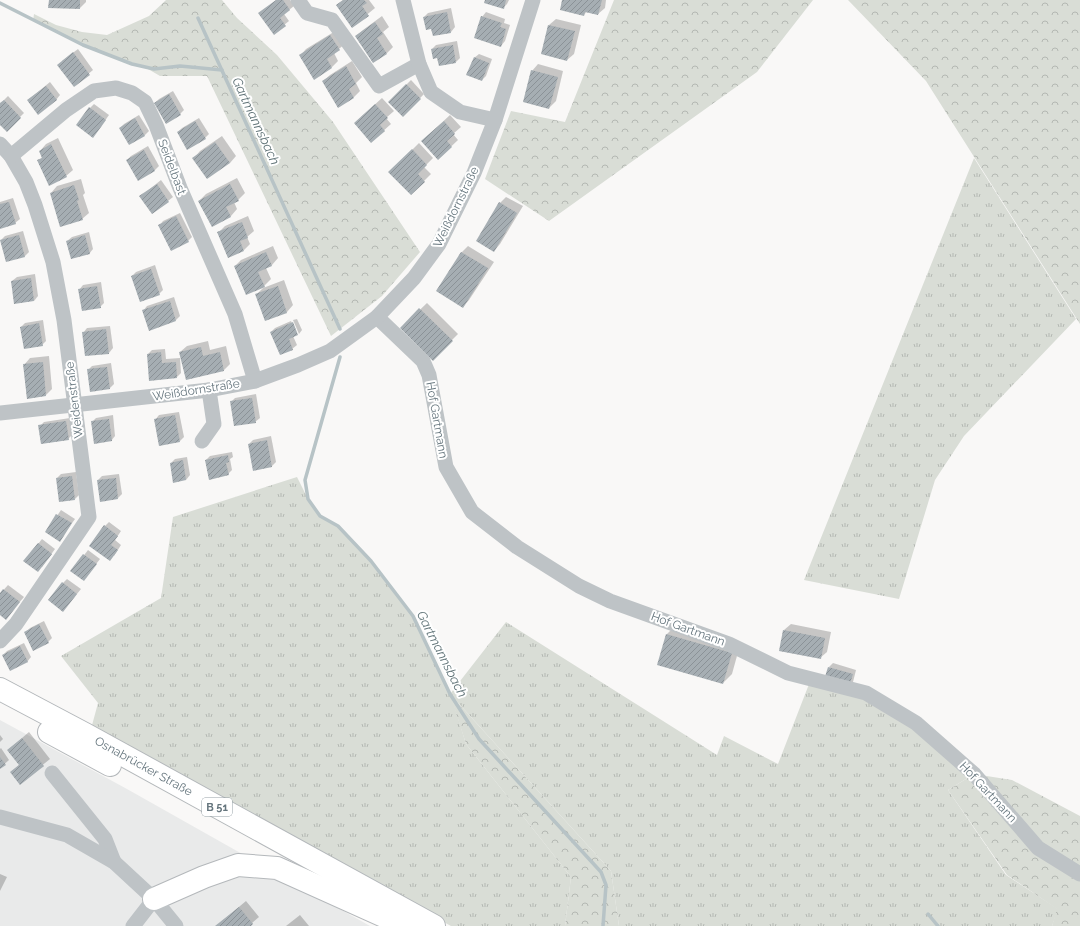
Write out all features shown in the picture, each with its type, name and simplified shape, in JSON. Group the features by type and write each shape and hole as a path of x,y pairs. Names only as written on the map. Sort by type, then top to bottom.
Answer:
{"highway":[{"name":"Osnabrücker Straße","path":"0,689 85,734 434,926"},
{"name":"Osnabrücker Straße","path":"0,705 406,926"},
{"path":"154,899 204,877 238,865 277,868 406,926"}],"street":[{"path":"298,0 307,13 332,20 379,86 419,64"},
{"path":"403,0 419,64 431,92 460,112 495,120"},
{"name":"Weißdornstraße","path":"0,414 158,397 209,390 255,381 330,351 377,317 414,278 439,244 474,173 495,120 533,0"},
{"name":"Seidelbast","path":"11,156 66,110 94,91 116,88 132,93 145,102 156,125 180,188 235,314 255,381"},
{"name":"Weidenstraße","path":"0,144 11,156 26,182 54,262 64,320 89,517 16,624 0,641"},
{"name":"Hof Gartmann","path":"377,317 424,361 429,375 446,468 472,512 517,547 579,586 610,601 729,644 788,673 866,693 916,723 974,774 1038,848 1080,874"},
{"path":"202,441 214,424 209,390"},
{"path":"52,772 105,839 114,862"},
{"path":"0,817 67,836 114,862 154,899 176,926"},
{"path":"133,926 154,899"}],"shaded area":[{"path":"0,720 127,789 370,926 0,926"}],"green space":[{"path":"166,0 222,0 237,18 277,55 333,122 420,252 382,296 331,336 207,76 160,76 148,69 83,45 33,21 34,14 56,25 82,32 107,35 149,16"},
{"path":"614,0 813,0 757,72 549,221 485,179 511,111 565,122"},
{"path":"848,0 1080,0 1080,324 926,81"},
{"path":"974,158 1076,319 964,436 935,480 899,599 804,580"},
{"path":"297,477 308,499 320,516 338,526 371,561 413,616 450,694 506,622 717,755 724,736 778,764 811,679 866,693 974,774 948,790 1006,875 1058,909 1052,926 619,926 611,871 451,695 466,744 571,877 565,926 451,926 91,729 98,703 61,656 161,598 173,517"},
{"path":"450,694 611,871 619,926 565,926 571,877 466,744"},
{"path":"974,774 1012,780 1080,816 1080,926 1052,926 1057,909 1007,875 948,790"}],"building":[{"path":"49,0 80,0 80,9 48,8"},
{"path":"276,0 283,0 290,10 280,18 286,26 274,35 258,13"},
{"path":"343,0 364,0 367,3 362,6 369,16 352,28 336,5"},
{"path":"485,0 506,0 504,9 484,3"},
{"path":"562,0 602,0 598,15 585,12 584,16 560,10"},
{"path":"447,12 451,33 433,36 431,29 426,30 423,17"},
{"path":"481,16 502,23 500,27 506,29 501,47 474,38"},
{"path":"375,22 383,34 377,38 387,54 373,63 355,36"},
{"path":"548,25 575,31 567,61 541,54"},
{"path":"330,35 340,50 327,59 332,68 314,80 299,55"},
{"path":"453,45 456,63 439,66 437,58 433,59 431,49"},
{"path":"73,52 90,75 74,87 57,65"},
{"path":"474,57 489,63 482,81 466,75"},
{"path":"346,66 356,84 349,89 354,98 338,108 322,81"},
{"path":"531,70 558,77 549,109 523,102"},
{"path":"406,84 421,99 403,117 388,102"},
{"path":"46,86 57,100 38,115 27,100"},
{"path":"169,94 181,115 166,124 154,103"},
{"path":"4,100 21,118 7,132 0,125 0,103"},
{"path":"375,104 388,118 380,125 385,131 371,143 354,123"},
{"path":"89,107 106,120 93,138 76,125"},
{"path":"135,118 145,136 129,145 119,128"},
{"path":"195,121 206,139 187,150 177,132"},
{"path":"444,121 455,134 447,141 452,147 438,160 421,141"},
{"path":"215,142 230,163 207,179 192,158"},
{"path":"51,144 67,177 49,186 37,160 42,158 39,151"},
{"path":"412,149 427,165 418,174 425,182 411,195 388,172"},
{"path":"144,150 155,171 138,181 126,160"},
{"path":"157,184 169,202 152,214 139,196"},
{"path":"230,184 239,201 226,207 231,217 212,227 198,201"},
{"path":"74,185 83,220 60,227 50,193"},
{"path":"9,202 16,224 0,229 0,204"},
{"path":"499,202 517,213 494,252 476,241"},
{"path":"176,216 189,242 171,251 158,225"},
{"path":"242,222 248,238 240,241 244,251 228,258 217,232"},
{"path":"19,235 25,257 6,262 0,240"},
{"path":"85,235 90,254 71,259 66,241"},
{"path":"266,252 272,266 258,272 265,287 246,295 234,266"},
{"path":"461,252 488,268 463,308 436,291"},
{"path":"151,269 160,295 140,302 131,276"},
{"path":"31,278 34,301 14,304 11,281"},
{"path":"97,286 101,308 82,311 78,289"},
{"path":"278,286 287,313 265,321 255,294"},
{"path":"170,301 176,321 149,331 142,310"},
{"path":"419,308 453,341 433,361 400,328"},
{"path":"293,322 298,335 289,339 293,350 280,355 270,332"},
{"path":"39,323 43,346 24,349 20,327"},
{"path":"106,329 109,354 85,356 82,332"},
{"path":"201,347 203,356 220,352 224,371 186,380 179,352"},
{"path":"161,352 162,363 176,362 177,378 149,381 147,354"},
{"path":"43,362 46,396 27,399 23,364"},
{"path":"107,367 110,389 90,392 87,369"},
{"path":"252,398 256,423 234,426 230,401"},
{"path":"175,415 180,442 159,446 154,419"},
{"path":"109,419 112,441 94,444 91,421"},
{"path":"66,421 69,440 41,444 38,425"},
{"path":"267,440 272,467 253,471 248,444"},
{"path":"228,455 229,462 226,463 229,475 209,480 205,460"},
{"path":"183,460 186,480 173,483 170,463"},
{"path":"72,476 75,500 59,502 56,478"},
{"path":"116,478 118,499 100,502 97,480"},
{"path":"56,514 72,523 60,542 45,532"},
{"path":"104,525 118,536 111,545 118,550 110,561 89,546"},
{"path":"38,543 52,554 38,572 23,561"},
{"path":"83,554 97,564 84,581 70,571"},
{"path":"62,582 77,594 63,612 48,600"},
{"path":"3,589 20,602 6,620 0,615 0,593"},
{"path":"39,624 49,643 33,651 24,632"},
{"path":"783,630 825,638 821,659 779,651"},
{"path":"666,634 732,653 723,684 657,665"},
{"path":"20,646 28,662 10,671 2,655"},
{"path":"828,667 853,674 849,687 824,680"},
{"path":"22,738 44,766 20,785 10,772 19,765 7,750"},
{"path":"0,757 6,765 0,769"},
{"path":"239,907 253,924 251,926 215,926"}],"waterway":[{"name":"Gartmannsbach","path":"0,3 83,45 132,64 154,69 180,66 222,70"},
{"name":"Gartmannsbach","path":"198,18 340,329"},
{"name":"Gartmannsbach","path":"340,357 305,480 308,499 320,516 338,526 371,561 413,616 450,694 479,739 601,872 606,885 603,926"},
{"path":"928,914 938,926"}]}
